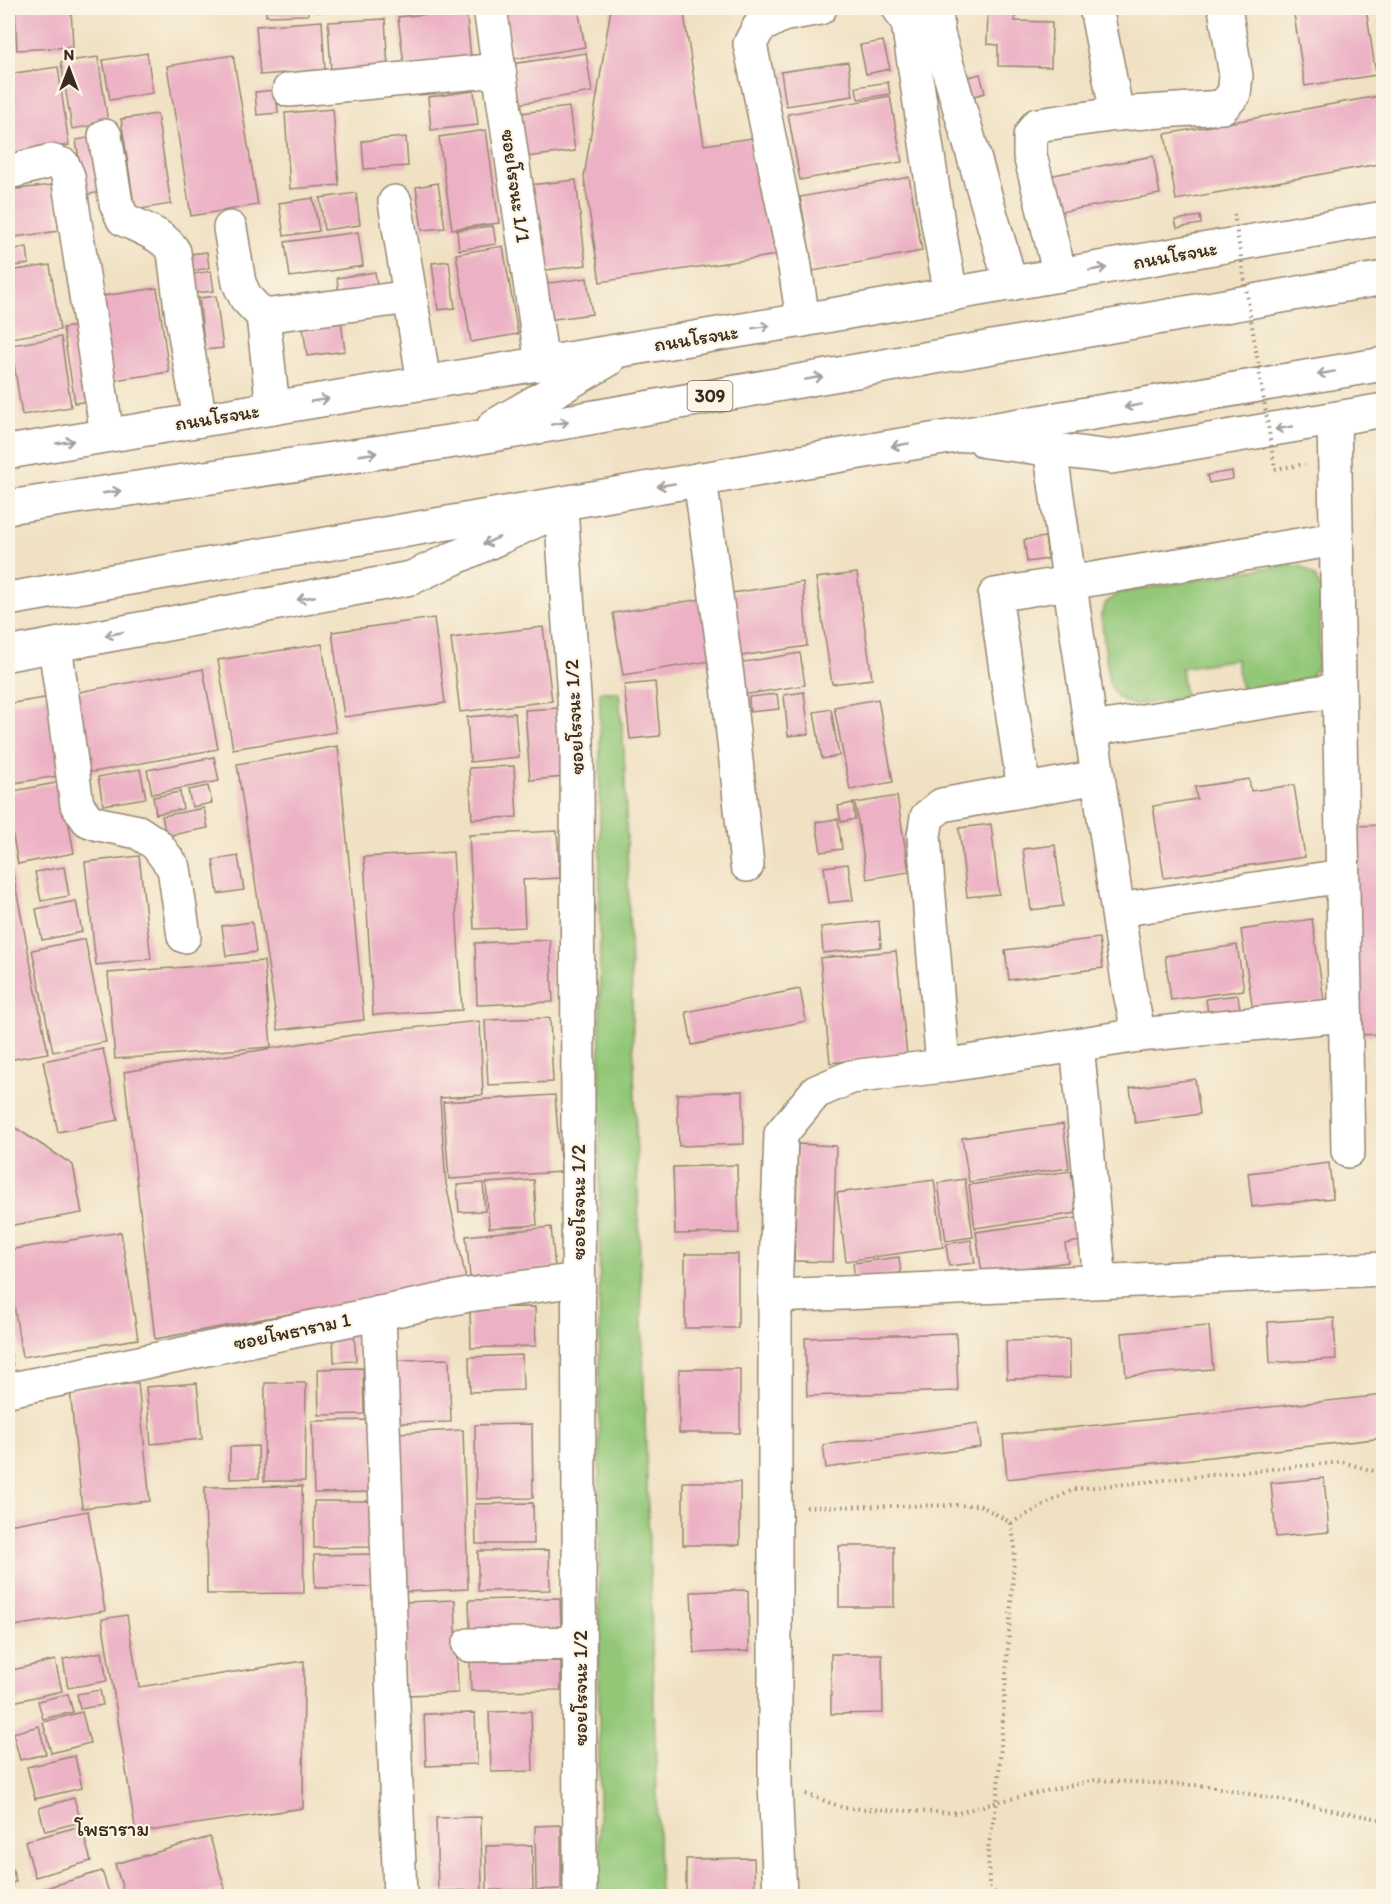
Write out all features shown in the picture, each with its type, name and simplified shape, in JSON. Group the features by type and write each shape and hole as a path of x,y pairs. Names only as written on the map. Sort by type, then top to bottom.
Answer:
{"main road":[{"name":"ซอยโรจนะ 1/1","path":"490,8 542,364"},
{"path":"803,320 793,254 750,44 759,27 782,15 820,8"},
{"path":"899,8 908,23 951,295"},
{"path":"936,8 939,34 1011,284"},
{"path":"1096,8 1117,114"},
{"path":"1060,275 1030,155 1030,136 1037,125 1117,114 1222,107 1234,94 1236,76 1225,8"},
{"path":"289,90 499,70"},
{"path":"105,136 116,203 123,219 169,243 174,252 182,317 200,420"},
{"path":"9,172 51,161 63,165 68,176 107,435"},
{"path":"395,202 424,383"},
{"name":"ถนนโรจนะ","path":"8,452 951,295 1383,218"},
{"path":"230,228 239,283 246,298 262,316 273,408"},
{"name":"309","path":"21,505 475,438 1383,278"},
{"path":"262,316 411,297"},
{"path":"475,438 626,350"},
{"path":"8,599 572,504 700,479 951,436 1383,364"},
{"path":"951,436 1110,457 1383,411"},
{"path":"1334,419 1348,1152"},
{"path":"1050,449 1129,988 1139,1035"},
{"path":"700,479 727,676 747,865"},
{"path":"8,654 411,578 572,504"},
{"name":"ซอยโรจนะ 1/2","path":"572,504 577,740 580,1896"},
{"path":"1024,790 995,595 1336,539"},
{"path":"55,645 77,805 88,820 138,832 156,844 174,868 184,936"},
{"path":"1092,729 1339,690"},
{"path":"943,1065 924,836 927,818 942,805 1098,777"},
{"path":"1118,910 1342,876"},
{"path":"780,1896 775,1782 775,1296 782,1134 816,1092 851,1077 1139,1035 1344,1015"},
{"path":"1077,1045 1100,1281"},
{"path":"775,1296 1383,1269"},
{"name":"ซอยโพธาราม 1","path":"8,1390 468,1295 578,1280"},
{"path":"379,1313 400,1896"},
{"path":"469,1645 579,1643"}],"path":[{"path":"1234,214 1275,469 1305,464"},
{"path":"1011,1523 1074,1489 1342,1462 1383,1474"},
{"path":"775,1507 980,1505 1011,1523"},
{"path":"997,1896 989,1887 988,1848 997,1802 1015,1547 1011,1523"},
{"path":"775,1782 843,1808 958,1813 1095,1780 1209,1786 1383,1820"}],"green space":[{"path":"1289,564 1303,567 1315,577 1321,589 1318,665 1311,676 1297,681 1241,689 1236,659 1181,668 1185,698 1133,705 1118,698 1109,682 1101,615 1106,603 1118,593"},
{"path":"600,692 619,692 624,750 660,1896 599,1896"}],"building":[{"path":"15,8 71,8 73,47 17,50"},
{"path":"266,8 308,8 308,15 266,16"},
{"path":"316,8 360,8 360,9 316,12"},
{"path":"505,8 578,8 585,47 514,59"},
{"path":"611,8 683,8 704,145 759,137 777,255 600,282 584,177"},
{"path":"988,8 1015,8 1015,21 1052,22 1051,67 998,66 998,45 987,44"},
{"path":"1293,8 1366,8 1376,75 1305,86"},
{"path":"466,10 471,58 404,65 398,17"},
{"path":"385,19 388,69 331,72 328,22"},
{"path":"322,21 325,70 260,75 256,26"},
{"path":"883,41 890,69 866,74 860,45"},
{"path":"147,53 153,93 110,100 103,60"},
{"path":"586,53 592,92 518,104 512,64"},
{"path":"233,55 258,205 191,216 167,66"},
{"path":"98,57 108,123 72,129 61,62"},
{"path":"848,62 853,96 786,106 781,72"},
{"path":"58,67 69,145 8,154 8,74"},
{"path":"980,74 985,93 967,98 962,79"},
{"path":"888,82 890,94 858,99 856,87"},
{"path":"276,90 278,113 257,115 255,92"},
{"path":"474,91 478,125 431,130 428,97"},
{"path":"1384,95 1384,163 1176,200 1165,134"},
{"path":"890,96 902,162 800,180 788,114"},
{"path":"569,107 575,151 527,157 521,113"},
{"path":"333,109 339,185 290,189 285,113"},
{"path":"157,114 171,204 135,210 121,119"},
{"path":"486,130 499,223 452,229 439,137"},
{"path":"94,137 102,192 84,195 76,140"},
{"path":"406,137 408,166 364,169 362,141"},
{"path":"1153,156 1160,194 1055,213 1048,176"},
{"path":"909,177 922,251 813,271 800,197"},
{"path":"576,180 586,265 539,271 529,185"},
{"path":"438,183 445,228 422,230 416,187"},
{"path":"53,185 59,231 8,238 8,190"},
{"path":"356,193 360,225 324,230 320,198"},
{"path":"313,198 319,231 284,236 279,203"},
{"path":"1200,216 1201,224 1177,228 1175,220"},
{"path":"493,226 496,244 459,250 457,230"},
{"path":"358,232 363,266 290,277 285,242"},
{"path":"503,246 518,334 471,342 456,254"},
{"path":"27,247 29,264 8,267 8,250"},
{"path":"207,252 209,268 192,271 190,254"},
{"path":"449,261 455,308 438,310 432,263"},
{"path":"50,265 60,330 11,338 8,315 8,271"},
{"path":"211,271 214,291 195,293 193,274"},
{"path":"375,272 381,312 342,318 337,278"},
{"path":"587,278 592,314 547,320 543,284"},
{"path":"157,288 169,372 108,381 96,297"},
{"path":"216,296 223,348 205,350 199,298"},
{"path":"341,322 345,351 307,356 303,327"},
{"path":"85,325 96,400 75,403 63,328"},
{"path":"61,337 71,407 22,415 11,345"},
{"path":"1232,471 1233,479 1209,483 1207,475"},
{"path":"1384,489 1384,545 1381,545 1378,490"},
{"path":"1045,537 1048,559 1027,562 1024,540"},
{"path":"857,573 872,679 832,684 816,578"},
{"path":"803,582 807,646 735,657 726,594"},
{"path":"707,598 717,660 623,675 613,613"},
{"path":"434,618 445,703 344,717 332,632"},
{"path":"543,627 552,701 460,712 451,638"},
{"path":"322,644 336,732 233,749 218,660"},
{"path":"800,653 805,685 743,695 738,663"},
{"path":"203,669 218,749 88,773 73,693"},
{"path":"655,682 660,736 630,739 624,685"},
{"path":"804,692 809,734 788,736 784,695"},
{"path":"777,694 779,709 750,712 749,697"},
{"path":"56,696 70,774 8,784 8,704"},
{"path":"878,699 893,782 850,790 834,707"},
{"path":"560,708 565,777 530,780 525,710"},
{"path":"831,709 839,756 822,759 814,712"},
{"path":"515,713 519,757 470,762 467,717"},
{"path":"338,746 364,1020 278,1030 237,764"},
{"path":"214,757 219,781 152,794 147,770"},
{"path":"514,766 517,817 472,819 469,768"},
{"path":"140,769 146,798 103,805 98,777"},
{"path":"1249,779 1251,791 1294,785 1305,857 1164,878 1153,806 1197,799 1195,787"},
{"path":"61,782 74,853 18,864 8,810 8,792"},
{"path":"208,786 212,803 192,807 188,790"},
{"path":"180,792 183,809 156,814 153,797"},
{"path":"897,796 909,872 867,879 855,803"},
{"path":"853,803 855,819 841,822 838,806"},
{"path":"204,808 208,828 166,836 162,816"},
{"path":"838,819 842,849 821,852 816,822"},
{"path":"991,824 999,894 967,897 959,828"},
{"path":"1384,825 1384,1034 1359,1035 1353,826"},
{"path":"557,831 560,878 523,880 525,927 474,929 469,835"},
{"path":"1055,845 1063,906 1031,910 1023,849"},
{"path":"8,848 48,1053 8,1060"},
{"path":"453,852 462,1010 373,1015 364,857"},
{"path":"139,856 151,959 96,965 85,862"},
{"path":"238,856 244,890 218,894 213,860"},
{"path":"848,864 853,900 829,903 824,867"},
{"path":"64,867 69,896 41,901 35,872"},
{"path":"76,901 82,932 42,940 36,909"},
{"path":"1312,919 1324,1000 1253,1011 1241,930"},
{"path":"879,921 881,947 823,953 821,927"},
{"path":"252,922 256,952 226,956 222,926"},
{"path":"1099,938 1103,968 1009,980 1005,950"},
{"path":"85,939 106,1042 53,1052 32,950"},
{"path":"550,940 553,1002 477,1005 475,943"},
{"path":"1237,945 1244,990 1171,1000 1165,956"},
{"path":"896,951 907,1055 830,1063 820,958"},
{"path":"264,961 271,1047 115,1059 108,973"},
{"path":"800,989 806,1021 692,1045 686,1012"},
{"path":"1238,995 1241,1016 1209,1020 1206,999"},
{"path":"550,1018 553,1082 488,1085 485,1020"},
{"path":"480,1021 483,1095 440,1098 446,1184 466,1279 429,1288 155,1339 124,1072 372,1032"},
{"path":"103,1049 118,1120 58,1132 43,1061"},
{"path":"1195,1079 1200,1114 1135,1123 1130,1088"},
{"path":"743,1091 744,1144 679,1146 677,1094"},
{"path":"555,1095 561,1172 449,1179 443,1102"},
{"path":"8,1123 73,1165 82,1213 8,1226"},
{"path":"1063,1124 1069,1168 969,1182 962,1138"},
{"path":"798,1144 836,1146 833,1262 794,1261"},
{"path":"1329,1163 1333,1198 1252,1207 1248,1173"},
{"path":"737,1165 739,1233 675,1234 673,1167"},
{"path":"1071,1171 1077,1213 975,1228 969,1185"},
{"path":"965,1179 973,1237 946,1241 938,1183"},
{"path":"534,1180 537,1225 489,1228 486,1183"},
{"path":"934,1180 943,1247 846,1261 837,1193"},
{"path":"483,1183 485,1211 459,1212 457,1185"},
{"path":"1077,1218 1080,1241 1065,1244 1068,1262 982,1274 976,1232"},
{"path":"551,1227 555,1268 470,1277 466,1236"},
{"path":"121,1232 138,1339 22,1357 8,1265 8,1250"},
{"path":"971,1240 975,1263 949,1266 946,1244"},
{"path":"685,1254 738,1254 738,1328 685,1328"},
{"path":"899,1257 901,1273 855,1279 853,1263"},
{"path":"535,1307 536,1346 471,1348 470,1308"},
{"path":"1334,1318 1336,1359 1270,1363 1268,1322"},
{"path":"1209,1326 1213,1369 1126,1376 1122,1333"},
{"path":"354,1332 356,1361 334,1362 333,1333"},
{"path":"956,1333 958,1391 807,1396 805,1338"},
{"path":"8,1339 13,1366 8,1367"},
{"path":"1069,1339 1070,1378 1007,1379 1006,1341"},
{"path":"522,1355 523,1390 470,1392 469,1357"},
{"path":"449,1359 451,1422 398,1423 396,1360"},
{"path":"363,1368 364,1414 319,1415 318,1369"},
{"path":"679,1369 740,1369 740,1433 679,1433"},
{"path":"138,1383 150,1501 82,1508 70,1390"},
{"path":"197,1383 202,1439 151,1444 146,1387"},
{"path":"265,1383 306,1383 305,1481 264,1481"},
{"path":"1384,1395 1384,1438 1007,1479 1003,1435"},
{"path":"373,1420 374,1492 314,1493 312,1421"},
{"path":"978,1423 981,1447 826,1468 823,1445"},
{"path":"532,1424 533,1498 476,1499 475,1425"},
{"path":"463,1430 468,1589 403,1592 397,1433"},
{"path":"258,1446 259,1478 230,1479 230,1447"},
{"path":"1324,1478 1329,1532 1276,1537 1271,1483"},
{"path":"683,1482 740,1482 740,1545 683,1545"},
{"path":"302,1486 304,1593 207,1594 205,1487"},
{"path":"314,1501 371,1501 372,1547 314,1548"},
{"path":"533,1503 534,1544 476,1544 475,1504"},
{"path":"88,1511 105,1611 8,1627 8,1525"},
{"path":"839,1546 894,1546 894,1607 839,1607"},
{"path":"549,1550 550,1590 478,1591 478,1551"},
{"path":"375,1554 375,1587 315,1588 314,1555"},
{"path":"748,1590 749,1651 694,1653 691,1592"},
{"path":"560,1598 561,1628 470,1629 469,1600"},
{"path":"455,1600 458,1693 407,1695 404,1602"},
{"path":"127,1615 139,1687 304,1661 303,1808 136,1833 102,1619"},
{"path":"102,1652 107,1681 68,1688 63,1659"},
{"path":"831,1654 882,1654 883,1713 831,1714"},
{"path":"55,1660 62,1691 8,1703 8,1671"},
{"path":"561,1661 561,1690 471,1691 470,1662"},
{"path":"100,1690 103,1705 80,1709 77,1694"},
{"path":"68,1694 73,1712 43,1719 38,1701"},
{"path":"531,1711 533,1771 491,1772 489,1712"},
{"path":"82,1712 90,1743 51,1753 43,1722"},
{"path":"475,1713 477,1764 426,1766 424,1714"},
{"path":"39,1726 46,1754 20,1760 13,1733"},
{"path":"75,1756 82,1788 35,1799 27,1767"},
{"path":"74,1798 81,1822 45,1831 39,1808"},
{"path":"481,1817 482,1890 438,1891 436,1818"},
{"path":"561,1825 561,1889 536,1890 535,1826"},
{"path":"81,1826 91,1861 35,1877 25,1841"},
{"path":"210,1837 225,1889 197,1896 125,1896 115,1864"},
{"path":"532,1845 533,1890 487,1890 486,1846"},
{"path":"8,1852 16,1882 8,1884"},
{"path":"754,1858 755,1896 686,1896 686,1859"},
{"path":"102,1871 110,1896 19,1896"}],"district":[{"name":"โพธาราม","path":"112,1829"}]}
